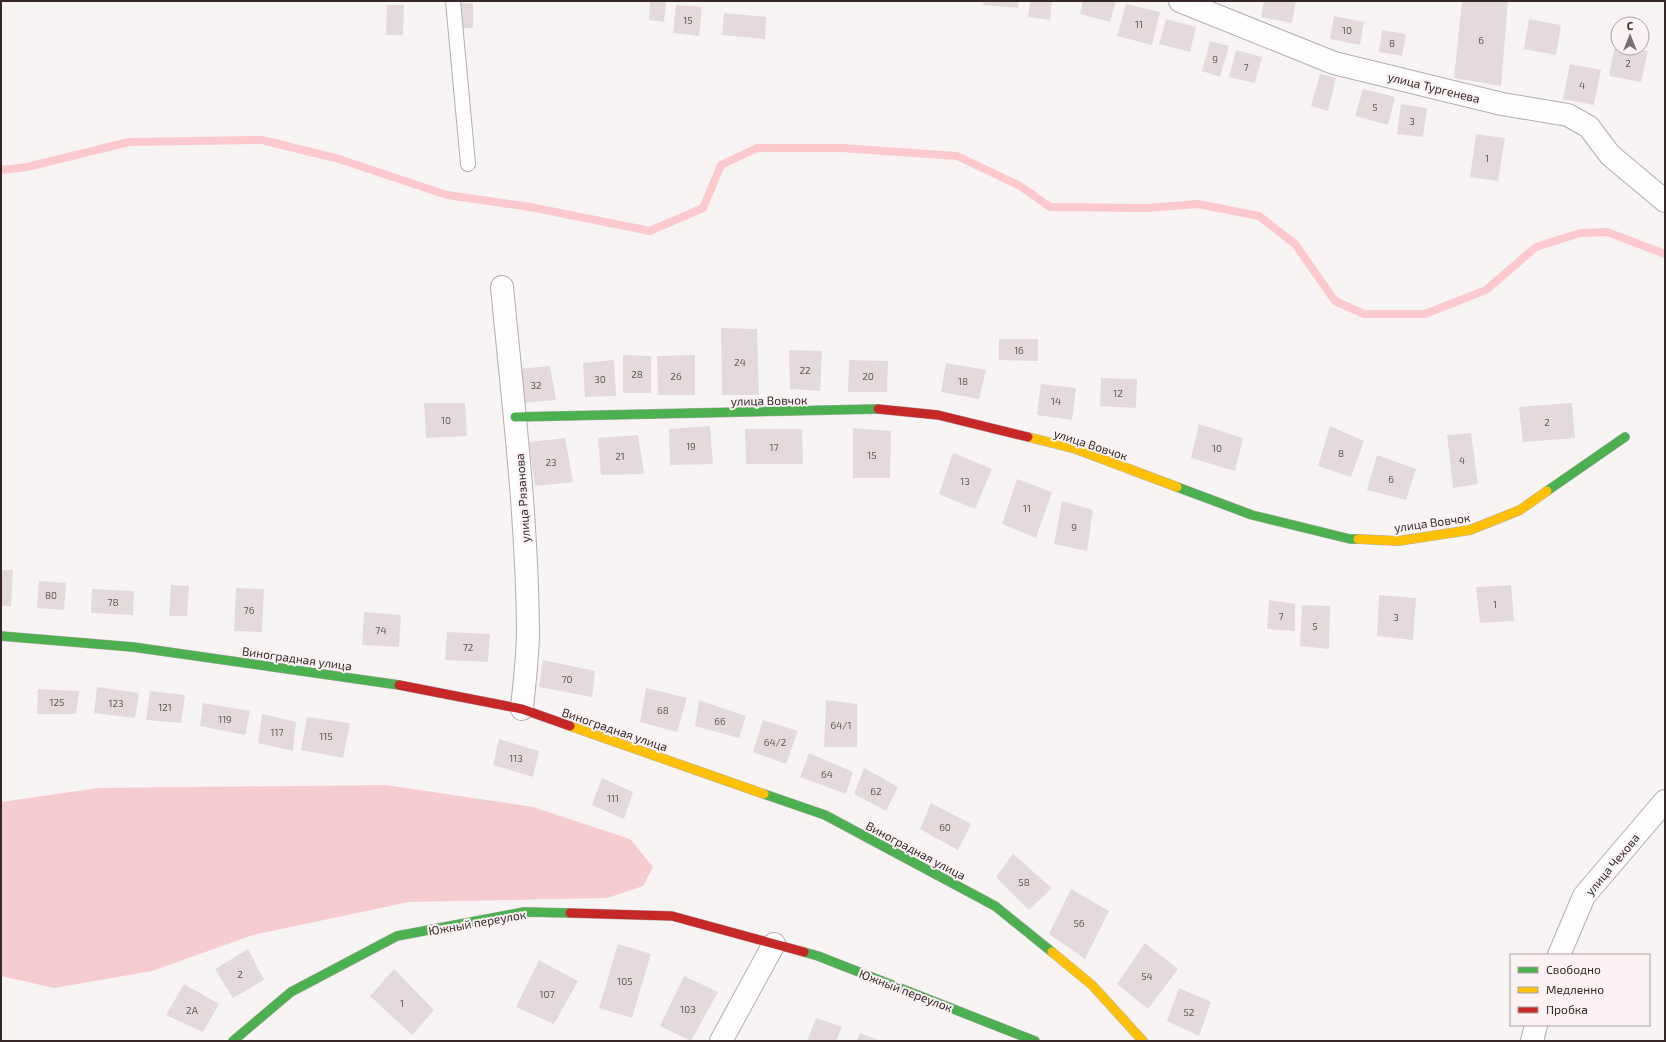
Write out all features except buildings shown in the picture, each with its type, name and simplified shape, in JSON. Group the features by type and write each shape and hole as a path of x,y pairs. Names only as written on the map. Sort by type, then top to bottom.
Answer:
{"street":[{"name":"улица Тургенева","path":"1180,1 1334,63 1502,104 1568,114 1589,127 1610,155 1665,201"},
{"name":"улица Рязанова","path":"502,287 515,417 524,530 528,632 522,710"},
{"name":"улица Вовчок","path":"515,417 882,410 938,414 1076,449 1252,515 1350,539 1398,541 1470,530 1520,510 1625,437"},
{"name":"Виноградная улица","path":"1,636 148,649 406,686 522,710 825,815 996,906 1092,985 1143,1041"},
{"name":"улица Чехова","path":"1559,954 1584,896 1665,801"},
{"name":"Южный переулок","path":"233,1041 291,992 397,936 524,912 672,916 818,956 1035,1041"},
{"path":"721,1041 774,944"},
{"path":"1532,1041 1536,1026"}],"lane":[{"path":"453,1 468,164"}],"shaded area":[{"path":"386,785 533,807 630,839 653,867 643,886 607,898 409,902 253,935 152,971 54,988 1,976 1,802 98,788"}],"waterway":[{"path":"1,170 27,167 129,142 262,140 339,159 447,195 530,207 650,231 703,208 721,165 757,148 842,148 957,156 1020,186 1050,207 1146,208 1198,204 1259,216 1295,244 1335,301 1364,314 1425,314 1486,290 1536,247 1580,233 1607,232 1665,254"}],"traffic: fast":[{"path":"515,417 878,409"},
{"path":"1547,491 1625,437"},
{"path":"1177,487 1252,515 1350,539 1358,539"},
{"path":"1,636 133,647 399,685"},
{"path":"764,794 825,815 995,906 1052,952"},
{"path":"233,1041 291,992 397,936 524,912 570,913"},
{"path":"804,952 818,956 1035,1041"}],"traffic: slow":[{"path":"1028,437 1076,449 1177,487"},
{"path":"1358,539 1398,541 1470,530 1520,510 1547,491"},
{"path":"570,726 764,794"},
{"path":"1052,952 1092,985 1143,1041"}],"traffic: jam":[{"path":"878,409 938,415 1028,437"},
{"path":"399,685 522,709 570,726"},
{"path":"570,913 672,916 804,952"}]}
